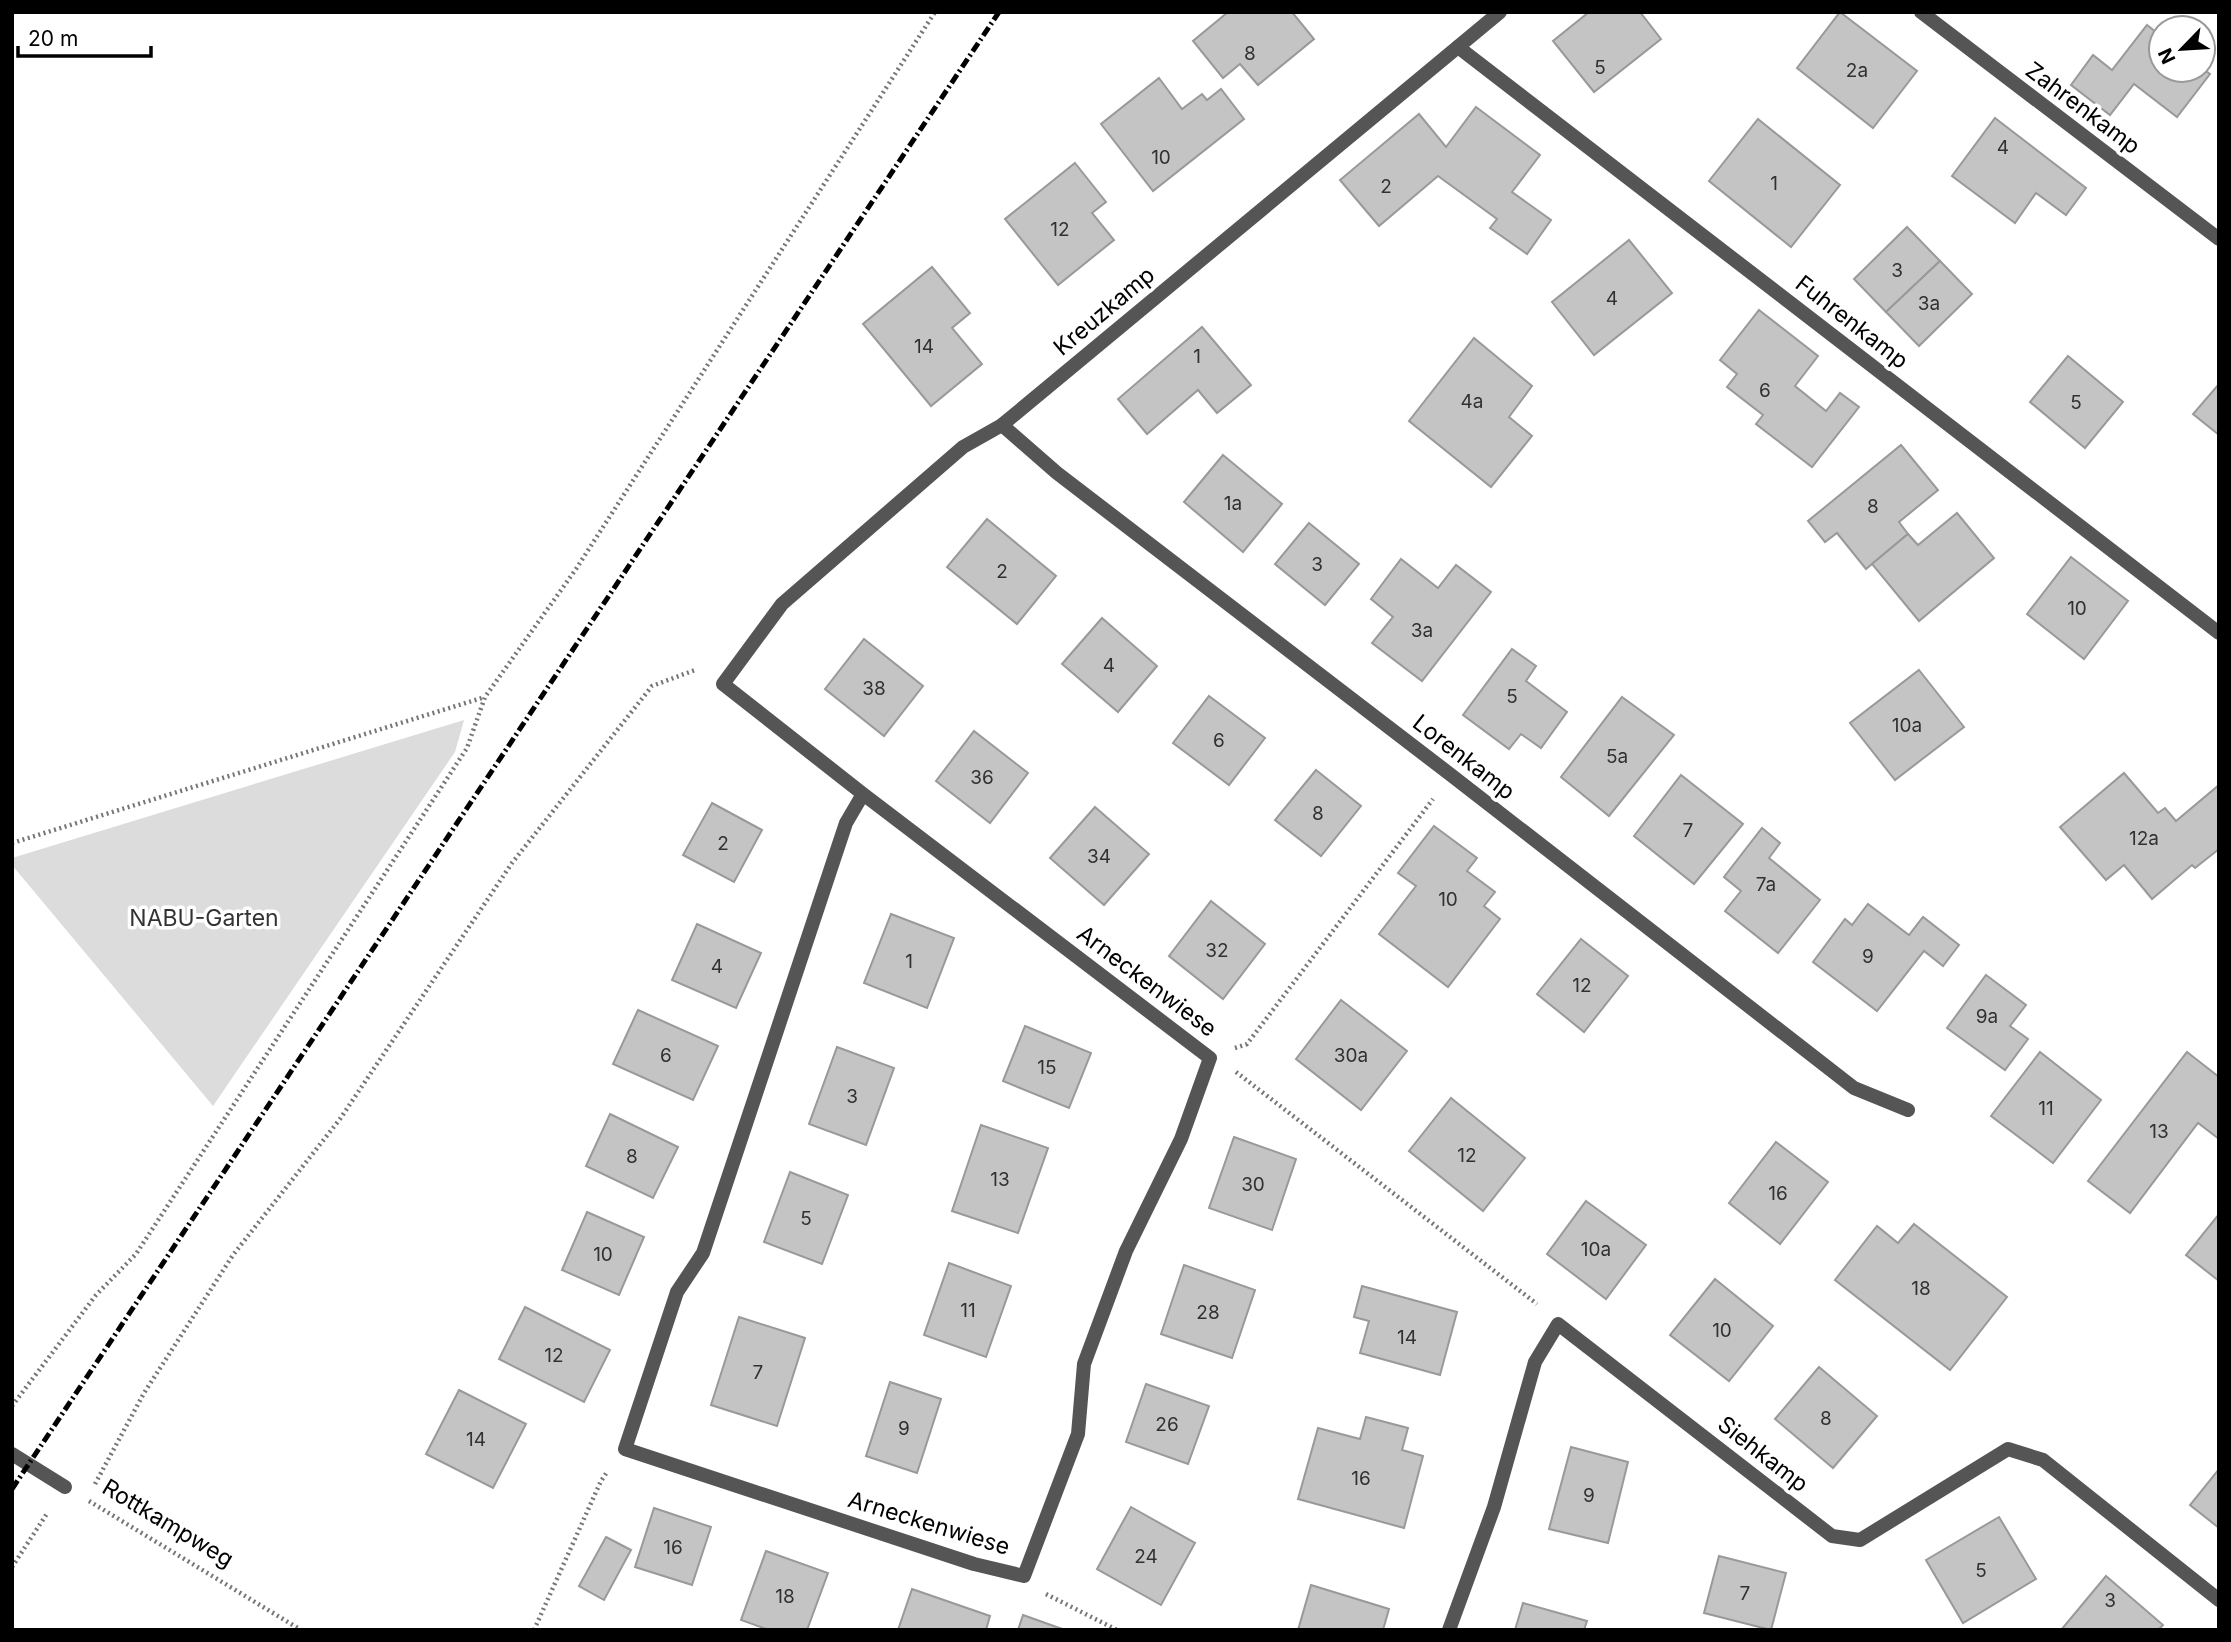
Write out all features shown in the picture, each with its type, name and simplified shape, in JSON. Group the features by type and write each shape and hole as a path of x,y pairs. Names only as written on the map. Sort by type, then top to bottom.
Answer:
{"street":[{"name":"Kreuzkamp","path":"745,651 782,604 963,447 1002,425 1500,12"},
{"name":"Zahrenkamp","path":"1921,12 2219,239"},
{"name":"Fuhrenkamp","path":"1458,47 2219,633"},
{"name":"Lorenkamp","path":"1002,425 1057,473 1854,1087 1908,1110"},
{"name":"Arneckenwiese","path":"625,1449 974,1564 1024,1576 1078,1434 1084,1364 1126,1251 1181,1139 1210,1058 723,684 745,651"},
{"path":"625,1449 677,1292 703,1253 846,823 863,794"},
{"path":"1449,1630 1494,1507 1535,1362 1558,1324"},
{"name":"Siehkamp","path":"1558,1324 1832,1536 1860,1540 2008,1449 2043,1460 2219,1600"},
{"name":"Rottkampweg","path":"12,1454 65,1487"}],"path":[{"path":"12,1406 96,1295 136,1254 467,748 485,696 576,569 935,12"},
{"path":"86,1500 144,1394 233,1255 340,1119 512,863 652,686 745,651"},
{"path":"12,843 485,696"},
{"path":"1210,1058 1247,1044 1451,775"},
{"path":"1210,1058 1239,1074 1529,1297 1558,1324"},
{"path":"534,1630 601,1481 625,1449"},
{"path":"12,1567 65,1487"},
{"name":"Rottkampweg","path":"65,1487 301,1630"},
{"path":"1024,1576 1042,1592 1117,1630"}],"green space":[{"name":"NABU-Garten","path":"464,720 455,752 213,1106 12,865 12,858"}],"building":[{"path":"1228,12 1292,12 1314,39 1258,85 1240,64 1223,78 1193,41"},
{"path":"1589,12 1640,12 1661,39 1594,92 1553,41"},
{"path":"1840,12 1917,71 1873,128 1797,68"},
{"path":"2147,25 2147,84 2202,84 2177,117 2134,84 2110,115 2071,85 2093,55 2112,70"},
{"path":"1159,78 1182,109 1202,94 1207,100 1221,89 1244,119 1153,191 1101,124"},
{"path":"1476,107 1540,155 1512,192 1551,220 1527,254 1490,228 1497,219 1438,176 1379,226 1340,180 1419,114 1446,147"},
{"path":"1995,118 2086,188 2066,215 2036,193 2015,223 1952,176"},
{"path":"1758,119 1840,185 1791,247 1709,181"},
{"path":"1075,163 1106,202 1092,213 1114,240 1058,285 1005,219"},
{"path":"1907,227 1940,261 1886,312 1854,279"},
{"path":"1629,240 1672,293 1594,355 1552,302"},
{"path":"1940,261 1972,294 1919,346 1886,312"},
{"path":"932,267 970,313 952,328 982,364 931,406 863,324"},
{"path":"1759,310 1818,356 1795,386 1826,411 1840,393 1859,407 1812,467 1756,424 1763,415 1727,387 1737,374 1720,360"},
{"path":"1202,327 1251,385 1217,413 1198,390 1147,434 1118,399"},
{"path":"1474,338 1532,386 1509,417 1532,436 1491,487 1409,421"},
{"path":"2068,356 2123,402 2085,448 2030,402"},
{"path":"2219,384 2219,435 2193,414"},
{"path":"1901,445 1938,490 1899,522 1908,534 1866,569 1837,533 1825,542 1808,521"},
{"path":"1223,455 1282,504 1243,552 1184,502"},
{"path":"1957,513 1994,558 1919,621 1872,564 1908,534 1918,545"},
{"path":"987,519 1056,576 1017,624 947,567"},
{"path":"1309,523 1359,564 1325,605 1275,564"},
{"path":"2071,557 2128,601 2084,659 2027,614"},
{"path":"1401,559 1438,588 1456,565 1491,592 1422,681 1372,643 1393,617 1371,599"},
{"path":"1102,618 1157,666 1118,712 1062,664"},
{"path":"864,639 923,686 884,736 825,689"},
{"path":"1512,649 1536,666 1526,681 1567,712 1541,748 1521,734 1509,749 1463,715"},
{"path":"1919,670 1964,727 1895,780 1850,723"},
{"path":"1209,696 1265,738 1229,785 1173,743"},
{"path":"1622,697 1674,735 1609,816 1561,777"},
{"path":"974,731 1028,773 990,823 936,781"},
{"path":"1316,770 1361,806 1321,856 1275,820"},
{"path":"2124,773 2158,813 2165,808 2176,821 2219,785 2219,849 2195,868 2192,865 2152,899 2124,865 2106,880 2060,827"},
{"path":"1681,775 1743,824 1694,884 1634,836"},
{"path":"712,803 762,830 734,882 683,855"},
{"path":"1095,807 1149,854 1104,905 1050,858"},
{"path":"1434,826 1477,858 1467,871 1495,892 1484,906 1500,919 1448,987 1379,934 1416,886 1398,873"},
{"path":"1762,828 1780,843 1769,858 1820,900 1778,953 1725,911 1741,891 1724,877"},
{"path":"1211,901 1265,944 1223,999 1169,956"},
{"path":"1868,904 1909,935 1923,917 1959,945 1943,966 1924,951 1877,1011 1813,962 1845,919 1852,925"},
{"path":"891,914 954,938 927,1008 864,983"},
{"path":"697,924 761,953 736,1008 672,980"},
{"path":"1581,939 1628,976 1584,1032 1537,994"},
{"path":"1986,975 2026,1005 2010,1026 2028,1039 2005,1070 1947,1028"},
{"path":"1341,1000 1407,1051 1361,1110 1296,1059"},
{"path":"638,1010 718,1046 693,1100 613,1064"},
{"path":"1025,1026 1091,1053 1069,1108 1003,1081"},
{"path":"837,1047 894,1068 866,1145 809,1124"},
{"path":"2040,1052 2101,1100 2053,1163 1991,1116"},
{"path":"2187,1052 2219,1077 2219,1139 2198,1123 2130,1213 2088,1181"},
{"path":"1451,1098 1525,1158 1483,1211 1409,1151"},
{"path":"610,1114 678,1147 653,1198 586,1166"},
{"path":"981,1125 1048,1148 1018,1233 952,1211"},
{"path":"1234,1137 1296,1159 1272,1230 1209,1208"},
{"path":"1776,1142 1828,1182 1780,1244 1729,1203"},
{"path":"790,1172 848,1195 822,1264 764,1242"},
{"path":"1586,1201 1646,1245 1606,1299 1547,1254"},
{"path":"587,1212 644,1237 619,1295 562,1270"},
{"path":"2219,1214 2219,1281 2186,1255"},
{"path":"1914,1224 2007,1297 1950,1370 1835,1280 1877,1226 1898,1243"},
{"path":"949,1263 1011,1286 986,1357 924,1335"},
{"path":"1184,1265 1255,1290 1232,1358 1161,1334"},
{"path":"1715,1279 1773,1326 1729,1381 1670,1335"},
{"path":"1362,1286 1457,1312 1440,1375 1360,1353 1369,1321 1354,1317"},
{"path":"525,1307 610,1350 584,1402 499,1359"},
{"path":"739,1317 805,1338 777,1426 711,1405"},
{"path":"1819,1367 1877,1416 1833,1468 1775,1419"},
{"path":"890,1382 941,1399 917,1473 866,1456"},
{"path":"1146,1384 1209,1406 1188,1464 1126,1442"},
{"path":"459,1390 526,1424 493,1488 426,1454"},
{"path":"1366,1417 1408,1428 1402,1450 1423,1456 1404,1528 1298,1499 1318,1428 1360,1439"},
{"path":"1571,1447 1628,1462 1608,1543 1549,1529"},
{"path":"2219,1469 2219,1528 2190,1505"},
{"path":"1131,1507 1195,1543 1161,1605 1097,1569"},
{"path":"654,1508 711,1527 692,1585 635,1567"},
{"path":"1999,1517 2036,1579 1963,1623 1926,1560"},
{"path":"606,1537 631,1550 604,1600 579,1586"},
{"path":"766,1551 828,1573 807,1630 769,1630 741,1620"},
{"path":"1719,1556 1786,1573 1771,1630 1704,1613"},
{"path":"2106,1576 2163,1625 2158,1630 2061,1630"},
{"path":"1311,1585 1389,1609 1383,1630 1298,1630"},
{"path":"912,1589 990,1616 986,1630 898,1630"},
{"path":"1523,1603 1587,1621 1584,1630 1515,1630"},
{"path":"1023,1615 1065,1630 1018,1630"}],"railway":[{"path":"12,1489 999,12"}]}
